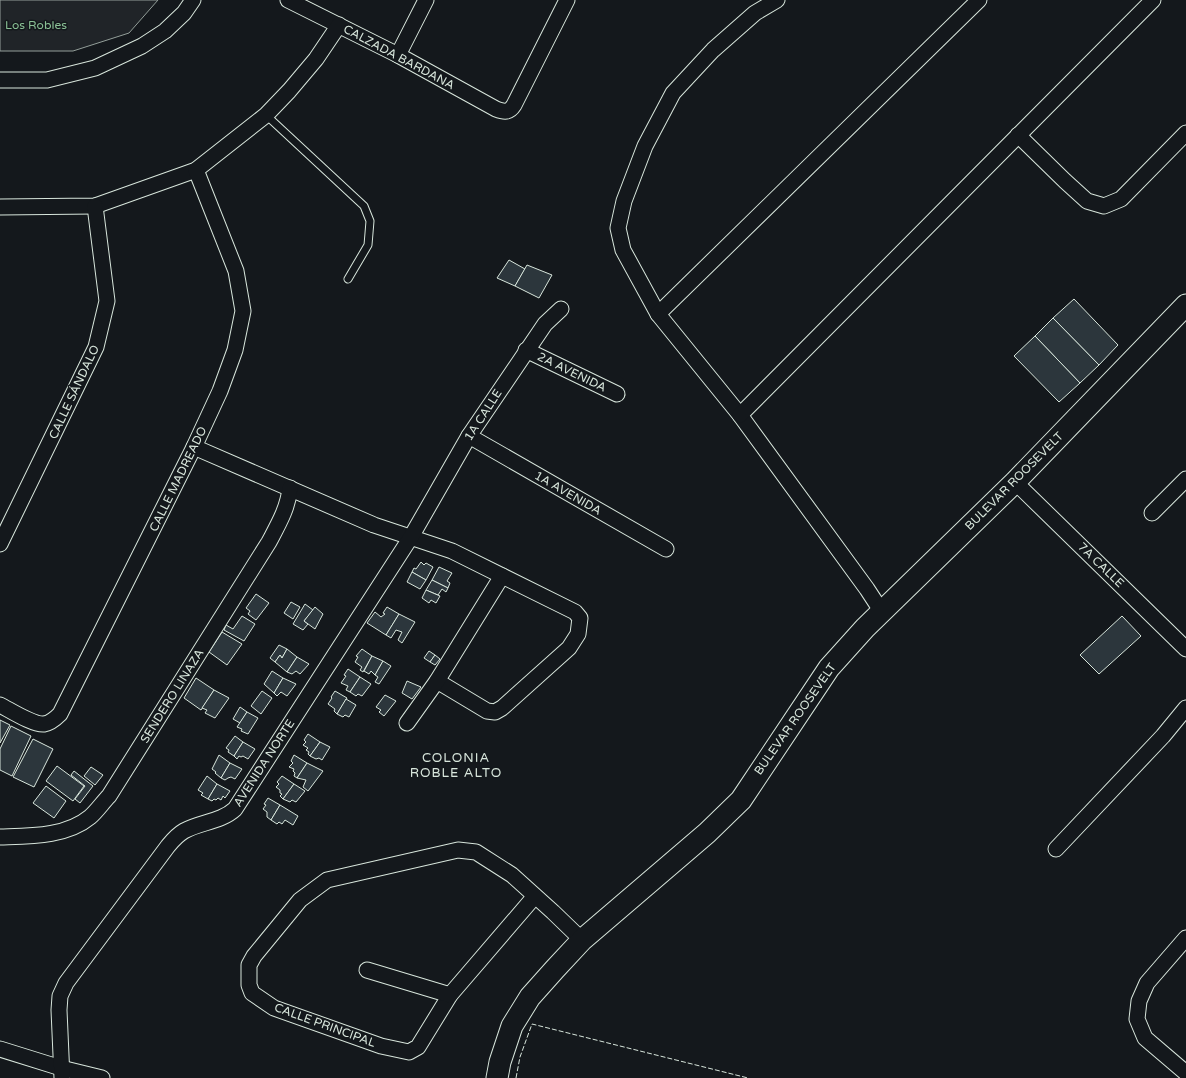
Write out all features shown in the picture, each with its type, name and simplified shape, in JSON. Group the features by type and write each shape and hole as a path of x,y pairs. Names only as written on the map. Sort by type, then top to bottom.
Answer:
{"main road":[{"name":"BULEVAR ROOSEVELT","path":"497,1078 500,1062 512,1026 530,997 582,940 707,833 740,800 829,668 865,628 1015,482 1186,305"}],"street":[{"path":"0,80 47,80 96,68 142,46 165,31 184,13 193,0"},
{"name":"CALZADA BARDANA","path":"288,0 398,55 504,112 510,110 514,105 567,0"},
{"path":"398,55 426,0"},
{"path":"777,0 755,12 713,50 673,93 645,146 624,201 618,228 623,250 658,314 740,415 867,589 882,612"},
{"path":"658,314 979,0"},
{"path":"740,415 1153,0"},
{"path":"0,207 95,206 196,170 266,115 289,91 316,58 339,25"},
{"path":"1018,135 1087,201 1104,206 1121,199 1186,133"},
{"name":"CALLE MADREADO","path":"0,705 36,723 44,724 53,721 60,714 194,447 220,391 232,357 243,311 236,271 196,170"},
{"name":"CALLE SÁNDALO","path":"0,544 96,347 107,301 95,206"},
{"name":"1A CALLE","path":"413,533 469,436 526,350 545,324 561,309"},
{"name":"2A AVENIDA","path":"526,350 617,394"},
{"name":"1A AVENIDA","path":"469,436 666,549"},
{"path":"194,447 374,526 413,533 575,612 580,618 578,634 569,648 502,708 495,712 487,711 437,681"},
{"path":"1152,513 1186,479"},
{"name":"7A CALLE","path":"1015,482 1186,649"},
{"name":"SENDERO LINAZA","path":"0,837 36,836 70,829 90,817 109,796 269,542 284,514 289,500 290,488"},
{"name":"AVENIDA NORTE","path":"61,1073 59,1010 60,996 66,983 176,837 184,831 230,814 235,809 413,533"},
{"path":"407,723 437,681 502,576"},
{"path":"1056,849 1163,736 1186,708"},
{"name":"CALLE PRINCIPAL","path":"450,995 418,1047 409,1052 381,1046 274,1008 252,994 249,985 249,965 254,956 300,900 327,880 458,850 476,852 512,875 535,896"},
{"path":"367,970 450,995 535,896 582,940"},
{"path":"1186,938 1147,983 1139,1001 1137,1019 1145,1038 1186,1073"},
{"path":"0,1048 61,1073 102,1078"}],"lane":[{"path":"266,115 364,206 370,221 368,245 348,279"}],"green space":[{"name":"Los Robles","path":"0,0 158,0 129,33 73,51 0,51"}],"building":[{"path":"509,260 525,269 515,286 497,278"},
{"path":"527,265 552,275 539,298 515,286"},
{"path":"1074,299 1118,345 1099,365 1053,318"},
{"path":"1053,318 1099,365 1080,383 1035,336"},
{"path":"1035,336 1080,383 1059,402 1014,356"},
{"path":"421,562 424,565 426,563 433,567 426,580 412,572"},
{"path":"439,567 452,573 447,581 450,583 448,588 432,580"},
{"path":"412,572 426,580 420,589 407,582"},
{"path":"432,580 448,588 446,592 442,589 438,595 426,590"},
{"path":"426,590 440,596 436,603 431,600 429,603 422,598"},
{"path":"256,594 269,603 256,620 248,614 250,611 246,608"},
{"path":"291,602 300,607 293,619 284,613"},
{"path":"305,604 313,610 304,621 308,624 303,630 293,624"},
{"path":"315,607 323,614 315,629 304,621"},
{"path":"387,607 399,614 386,635 367,623 375,612 381,617 385,614 383,613"},
{"path":"399,614 415,622 402,643 398,640 402,632 396,630 391,638 386,635"},
{"path":"242,616 255,624 244,641 224,630 226,625 233,629"},
{"path":"1122,616 1141,636 1099,674 1080,655"},
{"path":"222,632 242,644 227,665 209,652"},
{"path":"279,645 287,649 282,658 280,655 275,662 270,658"},
{"path":"287,649 297,657 287,672 275,662 280,655 282,658"},
{"path":"362,649 372,656 363,672 360,670 362,667 355,662 358,657 356,656"},
{"path":"429,651 435,655 430,662 424,658"},
{"path":"435,655 440,659 435,665 430,662"},
{"path":"372,656 383,661 375,675 371,671 369,674 364,671"},
{"path":"297,657 309,664 300,674 296,671 292,674 287,672"},
{"path":"383,661 391,666 379,684 375,682 378,677 375,675"},
{"path":"348,669 360,677 350,692 346,690 348,686 341,683 346,676 344,675"},
{"path":"272,671 283,678 274,693 264,684"},
{"path":"360,677 371,684 362,696 358,694 356,696 350,692"},
{"path":"196,678 214,690 201,710 184,698"},
{"path":"283,678 296,684 287,696 281,692 277,696 274,693"},
{"path":"407,681 421,687 412,699 402,693"},
{"path":"214,690 229,698 215,718 205,713 207,710 202,708"},
{"path":"262,691 272,698 261,714 251,706"},
{"path":"335,691 347,698 337,714 334,711 335,709 328,704"},
{"path":"385,695 396,701 384,716 379,712 381,710 376,707"},
{"path":"346,699 356,705 349,717 345,715 343,717 337,714"},
{"path":"240,707 247,712 240,723 233,719"},
{"path":"247,712 258,718 248,734 241,731 242,729 237,727"},
{"path":"0,720 10,725 0,743"},
{"path":"11,726 31,736 12,776 0,770 0,749"},
{"path":"308,734 320,742 310,756 308,754 309,752 306,750 308,748 303,745 306,742 304,740"},
{"path":"235,736 243,742 234,756 228,752 229,750 226,748"},
{"path":"33,739 53,749 34,787 13,777"},
{"path":"243,742 255,749 248,759 243,756 239,756 237,759 234,756"},
{"path":"320,742 330,747 322,760 310,756"},
{"path":"219,755 230,763 221,778 212,769"},
{"path":"294,755 307,763 297,778 294,776 294,769 289,767 293,763 291,761"},
{"path":"230,763 242,769 235,779 231,777 225,780 221,778"},
{"path":"307,763 323,771 308,791 303,787 306,780 297,778"},
{"path":"57,766 84,786 73,801 46,781"},
{"path":"91,767 103,775 95,785 84,776"},
{"path":"74,771 93,786 80,803 75,799 85,786 71,775"},
{"path":"207,776 217,784 208,799 201,795 203,793 198,790"},
{"path":"282,776 294,784 283,799 280,796 282,794 280,793 280,790 276,787 279,784 277,782"},
{"path":"217,784 230,791 225,798 223,796 221,800 218,798 212,801 208,799"},
{"path":"294,784 305,791 296,802 292,800 290,802 283,799"},
{"path":"46,786 66,801 54,818 33,803"},
{"path":"268,798 280,805 271,820 267,817 267,812 263,809"},
{"path":"280,805 298,816 293,825 285,820 282,824 279,822 277,824 271,820"}],"fence":[{"path":"516,1078 520,1057 532,1024 748,1078"}],"district":[{"name":"COLONIA ROBLE ALTO","path":"456,764"}]}
